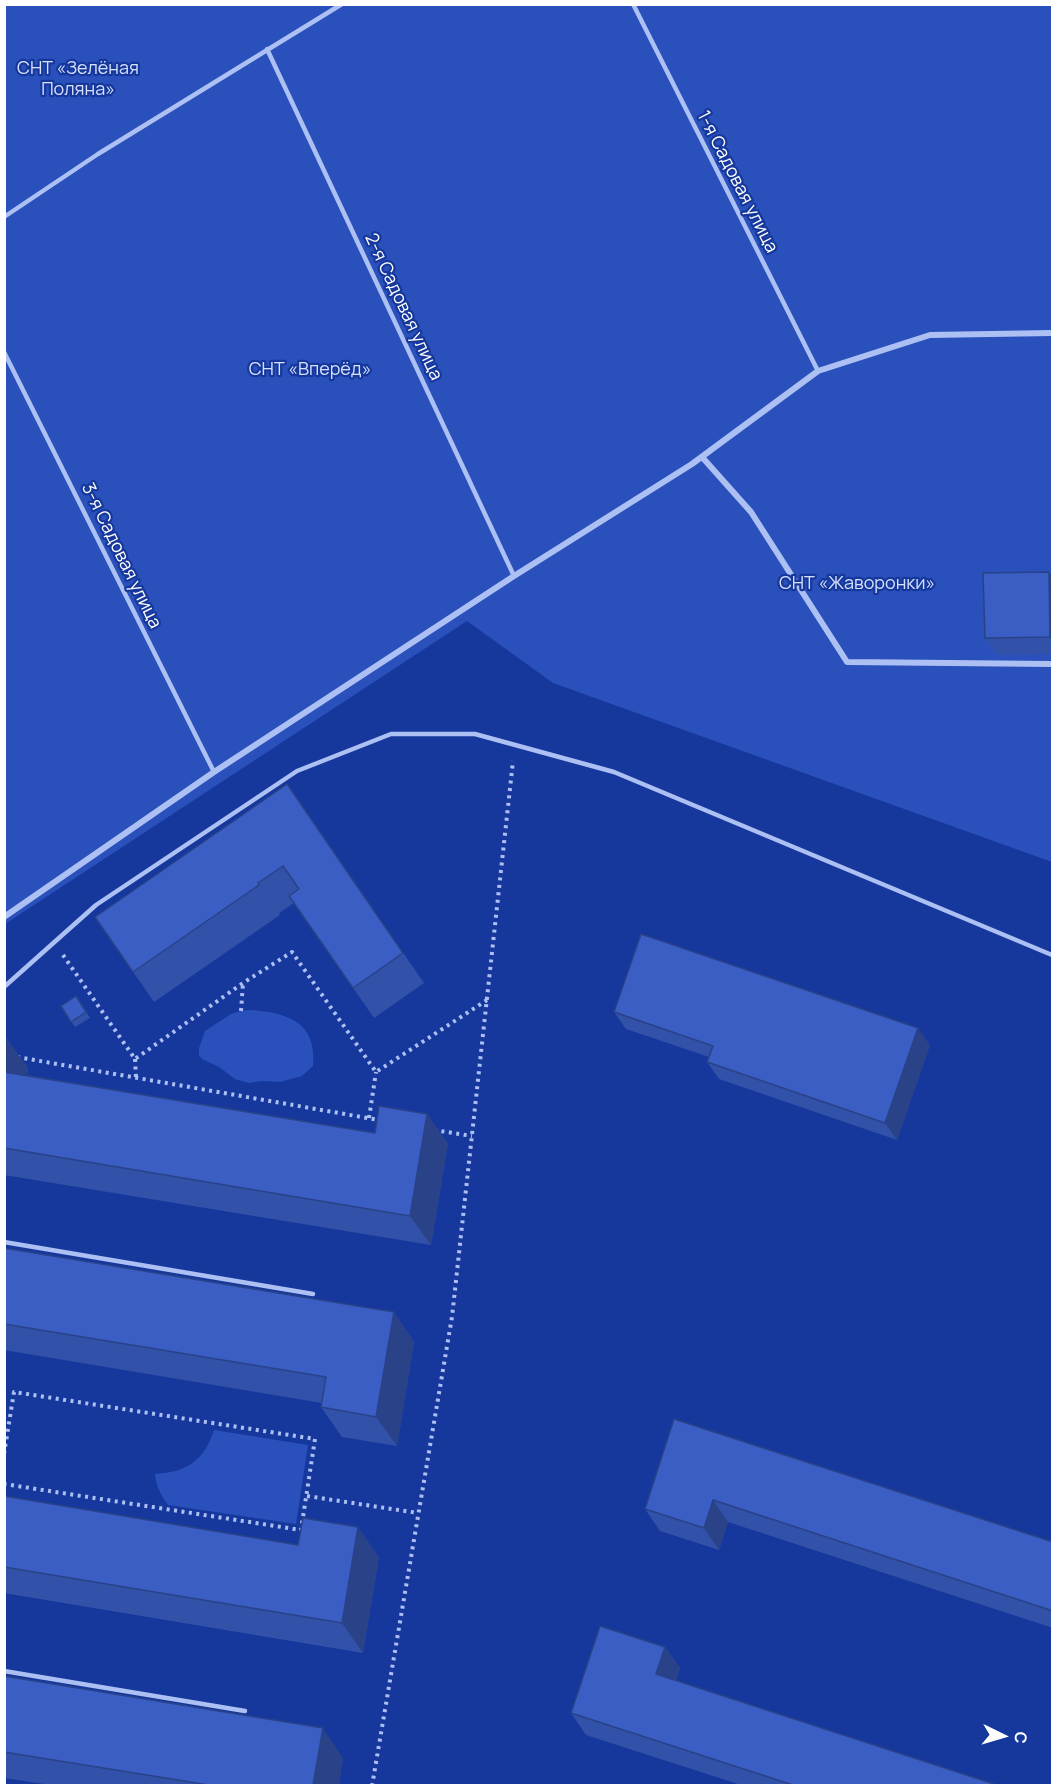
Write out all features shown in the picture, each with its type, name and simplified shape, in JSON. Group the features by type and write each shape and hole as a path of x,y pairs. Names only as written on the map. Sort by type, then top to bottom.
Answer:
{"street":[{"path":"4,917 213,772 702,457 818,371 930,335 1053,333"},
{"path":"702,457 751,512 847,662 1053,664"}],"lane":[{"path":"4,217 98,154 342,4"},
{"name":"1-я Садовая улица","path":"633,4 818,371"},
{"name":"2-я Садовая улица","path":"267,49 514,576"},
{"name":"3-я Садовая улица","path":"4,352 213,772"},
{"path":"4,987 96,905 297,771 391,734 475,734 614,772 1053,955"},
{"path":"4,1242 313,1294"},
{"path":"4,1671 245,1711"}],"path":[{"path":"372,1785 452,1317 515,745"},
{"path":"54,942 135,1059 136,1078"},
{"path":"135,1059 243,983 292,952 376,1072 369,1118"},
{"path":"240,1011 243,983"},
{"path":"376,1072 487,1000"},
{"path":"15,1057 380,1120"},
{"path":"426,1128 472,1136"},
{"path":"4,1454 14,1392 315,1438 301,1530 4,1484"},
{"path":"306,1496 418,1513"}],"green space":[{"name":"СНТ «Вперёд»","path":"5,5 1052,5 1052,862 553,683 467,621 5,924"},
{"path":"252,1010 278,1014 298,1023 310,1040 313,1066 302,1076 280,1082 249,1083 235,1079 219,1067 202,1059 199,1055 199,1048 205,1031 231,1014"},
{"path":"214,1430 308,1445 296,1524 168,1505 159,1490 155,1474 176,1471 193,1463 205,1450"}],"building":[{"path":"1049,572 1050,637 985,638 983,573"},
{"path":"287,784 403,953 353,988 289,896 299,889 283,866 133,972 95,917"},
{"path":"641,934 918,1028 885,1123 707,1062 713,1046 614,1012"},
{"path":"76,996 86,1012 71,1022 61,1006"},
{"path":"4,1038 7,1039 4,1054"},
{"path":"4,1072 375,1133 379,1106 427,1114 410,1216 4,1148"},
{"path":"4,1248 394,1312 376,1417 321,1407 326,1377 4,1324"},
{"path":"674,1419 1053,1542 1053,1611 713,1500 704,1528 645,1509"},
{"path":"4,1496 298,1545 303,1518 358,1527 342,1623 4,1567"},
{"path":"600,1626 665,1647 656,1674 997,1785 793,1785 571,1713"},
{"path":"4,1676 323,1728 313,1785 209,1785 4,1752"}],"park label":[{"name":"СНТ «Зелёная Поляна»","path":"78,79"},
{"name":"СНТ «Жаворонки»","path":"857,584"}]}
